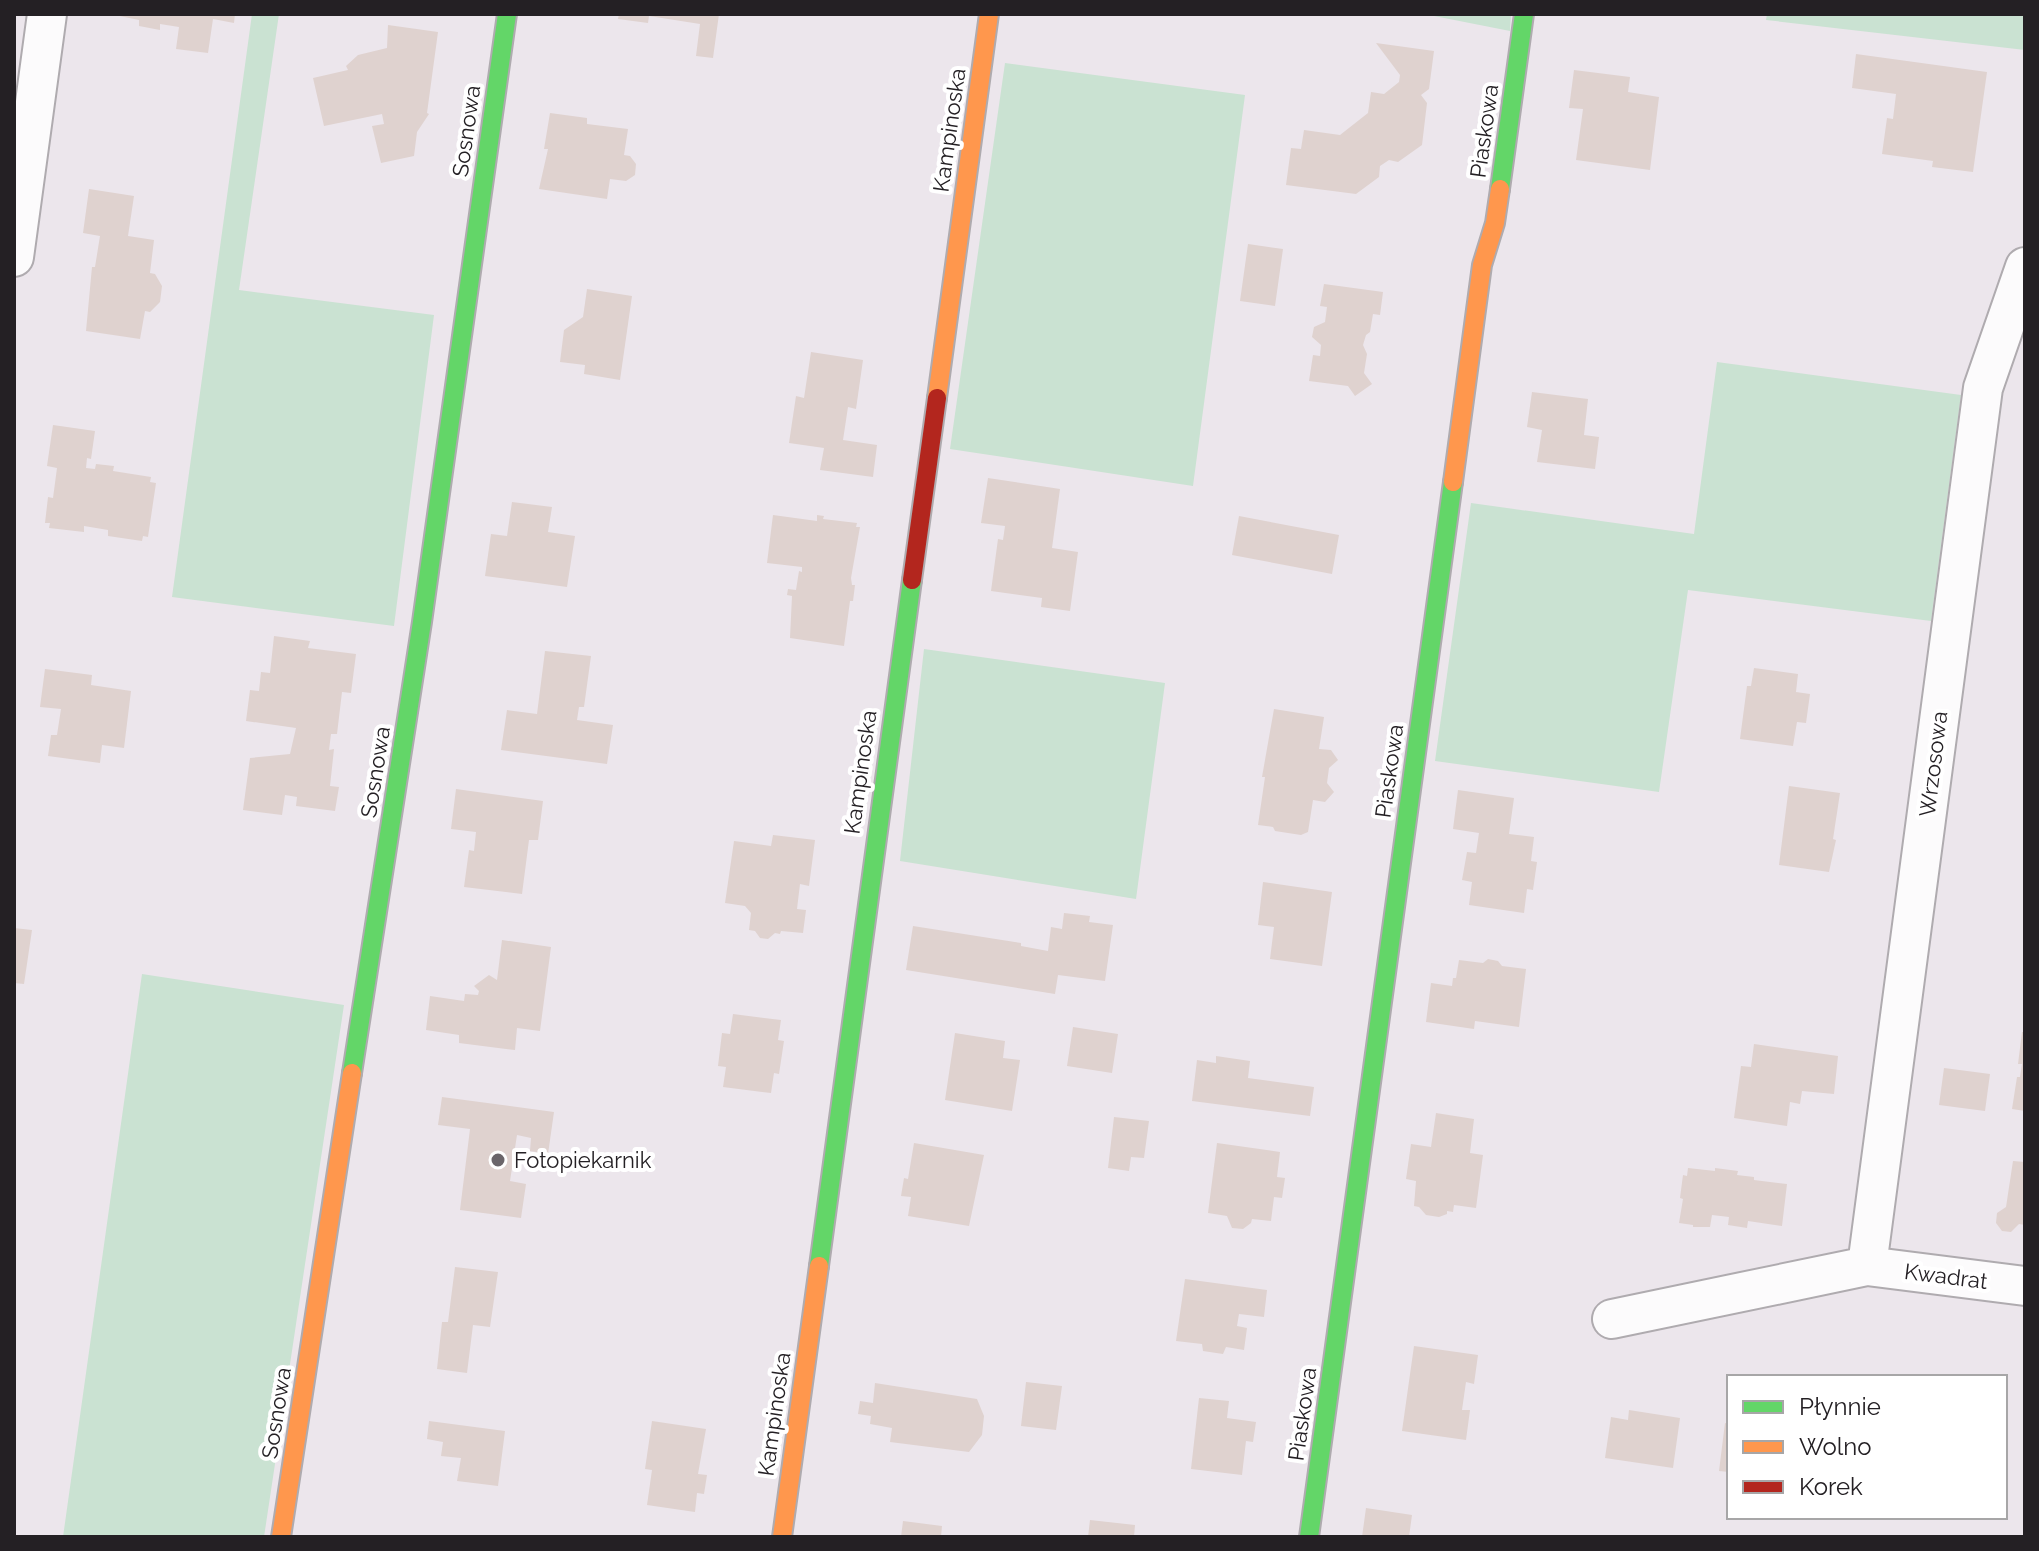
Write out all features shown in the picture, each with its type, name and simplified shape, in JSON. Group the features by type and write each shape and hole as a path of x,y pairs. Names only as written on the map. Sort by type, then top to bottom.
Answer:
{"street":[{"path":"14,257 47,14"},
{"name":"Sosnowa","path":"281,1537 422,622 507,14"},
{"name":"Kampinoska","path":"782,1537 989,14"},
{"name":"Piaskowa","path":"1309,1537 1480,280 1495,223 1524,14"},
{"name":"Wrzosowa","path":"1867,1266 1983,388 2025,267"},
{"name":"Kwadrat","path":"1612,1319 1867,1266 2025,1286"}],"green space":[{"path":"252,14 279,14 239,290 434,315 394,626 172,597"},
{"path":"1424,14 1511,14 1510,31"},
{"path":"1767,14 2025,14 2025,50 1766,20"},
{"path":"1005,63 1245,95 1193,486 950,449"},
{"path":"1717,362 1961,395 1931,621 1688,590 1659,792 1435,761 1471,503 1694,534"},
{"path":"924,649 1165,683 1136,899 900,861"},
{"path":"142,974 344,1005 264,1537 63,1537"}],"building":[{"path":"110,14 235,14 234,23 213,19 208,53 176,49 179,27 160,24 160,30 139,26 139,20"},
{"path":"619,14 719,14 713,58 696,56 700,24 649,16 648,23 618,19"},
{"path":"388,25 438,32 429,114 417,132 414,156 381,163 372,126 384,124 382,114 324,126 313,78 348,70 346,66 358,55 387,48"},
{"path":"1376,43 1434,51 1429,89 1421,95 1427,103 1422,145 1398,162 1389,160 1380,166 1379,177 1356,194 1286,185 1291,148 1301,149 1304,130 1340,135 1368,113 1371,92 1384,94 1399,82 1400,75"},
{"path":"1856,54 1987,72 1973,172 1932,167 1933,161 1882,154 1887,118 1893,119 1896,94 1852,88"},
{"path":"1574,70 1630,77 1628,92 1659,97 1650,170 1576,160 1583,109 1569,108"},
{"path":"550,113 587,118 587,124 628,129 624,155 630,156 636,164 635,175 626,181 610,179 607,199 539,189 548,149 544,149"},
{"path":"89,189 134,196 128,236 154,240 150,273 155,274 162,286 160,302 150,312 145,311 140,339 86,331 92,267 95,267 100,236 83,233"},
{"path":"1248,244 1283,249 1275,306 1240,301"},
{"path":"1324,284 1383,292 1380,315 1373,314 1370,332 1363,345 1367,354 1364,373 1372,384 1355,396 1348,386 1309,381 1313,355 1320,356 1321,345 1312,337 1314,327 1325,322 1327,307 1320,306"},
{"path":"587,289 632,296 620,380 584,374 585,365 560,362 564,330 583,317"},
{"path":"811,352 863,360 856,409 848,407 843,440 877,445 873,477 820,470 824,448 789,443 796,396 804,398"},
{"path":"1532,392 1588,399 1584,435 1599,437 1595,469 1537,462 1542,430 1527,427"},
{"path":"53,425 95,431 91,459 87,458 86,468 95,469 96,464 114,466 113,471 151,477 150,482 156,483 148,537 143,536 142,541 108,536 108,530 84,526 84,532 49,528 50,523 45,523 48,497 53,498 57,468 47,466"},
{"path":"988,478 1060,489 1052,548 1078,552 1070,611 1041,607 1042,598 991,591 998,539 1003,540 1005,526 981,523"},
{"path":"512,502 552,507 548,532 575,536 567,587 485,576 491,534 507,536"},
{"path":"773,515 817,521 817,515 824,516 823,519 857,523 856,527 860,527 851,578 852,585 855,585 853,601 850,601 844,646 790,638 792,596 787,595 788,589 796,590 802,567 767,563"},
{"path":"1239,516 1339,535 1332,574 1232,555"},
{"path":"274,636 310,641 308,648 356,654 351,693 342,692 337,734 331,734 329,750 334,749 330,786 339,787 335,811 296,806 297,797 285,795 282,815 243,810 250,758 290,754 296,728 246,721 250,690 259,691 261,672 270,673"},
{"path":"545,651 591,656 584,707 579,707 577,720 613,725 607,764 501,750 507,710 537,714"},
{"path":"1754,668 1798,674 1796,692 1810,694 1806,723 1797,722 1793,746 1740,739 1747,686 1751,686"},
{"path":"45,669 92,675 91,685 131,691 124,748 102,745 100,763 48,756 51,735 57,735 61,709 40,707"},
{"path":"1274,709 1324,717 1319,749 1331,750 1338,760 1329,768 1327,783 1334,792 1325,802 1313,800 1308,832 1301,835 1258,825 1265,777 1262,777"},
{"path":"1789,786 1840,793 1833,839 1836,840 1829,872 1779,865"},
{"path":"456,789 543,801 538,840 529,840 522,894 464,887 469,850 474,851 476,832 451,829"},
{"path":"1458,790 1514,798 1509,834 1534,837 1531,861 1537,862 1533,890 1527,889 1524,913 1469,905 1472,882 1462,880 1467,852 1476,853 1479,833 1453,829"},
{"path":"773,835 815,840 809,886 800,884 797,909 806,910 803,933 781,931 768,939 760,938 755,931 749,930 751,913 745,906 725,903 734,841 771,846"},
{"path":"1263,882 1332,892 1322,966 1270,959 1274,927 1258,925"},
{"path":"1064,913 1090,916 1089,922 1113,925 1105,981 1058,975 1055,994 906,970 913,926 1021,943 1021,946 1048,951 1051,927 1062,929"},
{"path":"14,928 32,930 24,984 14,983"},
{"path":"502,940 551,947 540,1031 517,1028 515,1050 459,1043 459,1035 426,1030 430,996 464,1001 465,994 478,995 479,991 474,986 489,975 497,980"},
{"path":"1488,959 1498,961 1502,966 1526,969 1519,1027 1475,1021 1474,1029 1426,1022 1431,983 1452,986 1459,960 1483,963"},
{"path":"733,1014 781,1020 778,1040 784,1041 779,1074 774,1073 771,1093 723,1087 726,1067 718,1066 722,1033 730,1034"},
{"path":"1073,1027 1118,1034 1112,1073 1067,1066"},
{"path":"2022,1032 2025,1032 2025,1111 2012,1109 2022,1064 2018,1064"},
{"path":"955,1033 1005,1041 1003,1058 1020,1060 1012,1111 945,1100"},
{"path":"1754,1044 1838,1056 1834,1094 1802,1091 1800,1104 1790,1102 1787,1126 1734,1118 1741,1066 1751,1067"},
{"path":"1216,1056 1250,1061 1248,1078 1314,1087 1310,1116 1192,1101 1197,1060 1216,1063"},
{"path":"1944,1068 1990,1074 1985,1111 1939,1105"},
{"path":"442,1097 554,1112 548,1154 530,1151 531,1138 517,1135 510,1181 526,1184 521,1218 460,1210 470,1129 438,1125"},
{"path":"1436,1113 1474,1119 1470,1153 1483,1155 1476,1208 1454,1205 1453,1212 1447,1211 1439,1217 1426,1215 1414,1206 1416,1181 1406,1179 1411,1144 1431,1147"},
{"path":"1114,1117 1149,1121 1144,1158 1131,1157 1129,1171 1108,1168"},
{"path":"914,1143 984,1155 969,1226 908,1216 911,1197 901,1196 904,1178 908,1179"},
{"path":"1217,1143 1280,1152 1277,1177 1285,1178 1282,1198 1274,1197 1271,1221 1252,1219 1243,1229 1232,1228 1227,1216 1208,1213"},
{"path":"2013,1161 2025,1162 2025,1225 2019,1224 2011,1232 2002,1231 1996,1223 1997,1213 2006,1207"},
{"path":"1688,1168 1738,1171 1737,1175 1754,1177 1754,1180 1787,1184 1782,1226 1748,1221 1747,1228 1728,1225 1729,1217 1712,1215 1710,1227 1679,1223 1683,1175 1687,1176"},
{"path":"455,1267 498,1272 490,1327 473,1325 467,1373 437,1369 442,1322 448,1322"},
{"path":"1185,1279 1267,1290 1264,1317 1239,1314 1237,1326 1247,1328 1244,1350 1226,1347 1223,1354 1203,1351 1202,1344 1176,1341"},
{"path":"1414,1346 1478,1355 1474,1384 1466,1382 1462,1410 1470,1410 1466,1440 1402,1431"},
{"path":"1026,1382 1062,1386 1056,1430 1021,1426"},
{"path":"875,1383 977,1399 984,1416 982,1435 969,1452 890,1442 892,1428 870,1424 871,1416 858,1414 860,1401 873,1403"},
{"path":"1199,1398 1229,1401 1227,1418 1256,1422 1253,1442 1246,1441 1242,1475 1191,1469"},
{"path":"1629,1410 1680,1418 1673,1468 1605,1458 1611,1417 1628,1420"},
{"path":"429,1421 505,1431 498,1486 457,1481 461,1458 441,1456 443,1442 427,1439"},
{"path":"652,1421 706,1429 698,1474 707,1475 704,1494 697,1493 695,1512 647,1505 652,1470 645,1469"},
{"path":"1725,1423 1727,1472 1719,1471"},
{"path":"1366,1508 1412,1515 1409,1537 1362,1537"},
{"path":"1090,1520 1135,1525 1134,1537 1088,1537"},
{"path":"903,1521 942,1526 941,1537 901,1537"}],"traffic: fast":[{"path":"352,1073 422,622 507,14"},
{"path":"1500,189 1524,14"},
{"path":"1309,1537 1453,482"},
{"path":"819,1266 912,580"}],"traffic: slow":[{"path":"937,398 989,14"},
{"path":"1453,482 1482,265 1495,223 1500,189"},
{"path":"281,1537 352,1073"},
{"path":"782,1537 819,1266"}],"traffic: jam":[{"path":"912,580 937,398"}],"place":[{"name":"Fotopiekarnik","path":"498,1160"}]}
